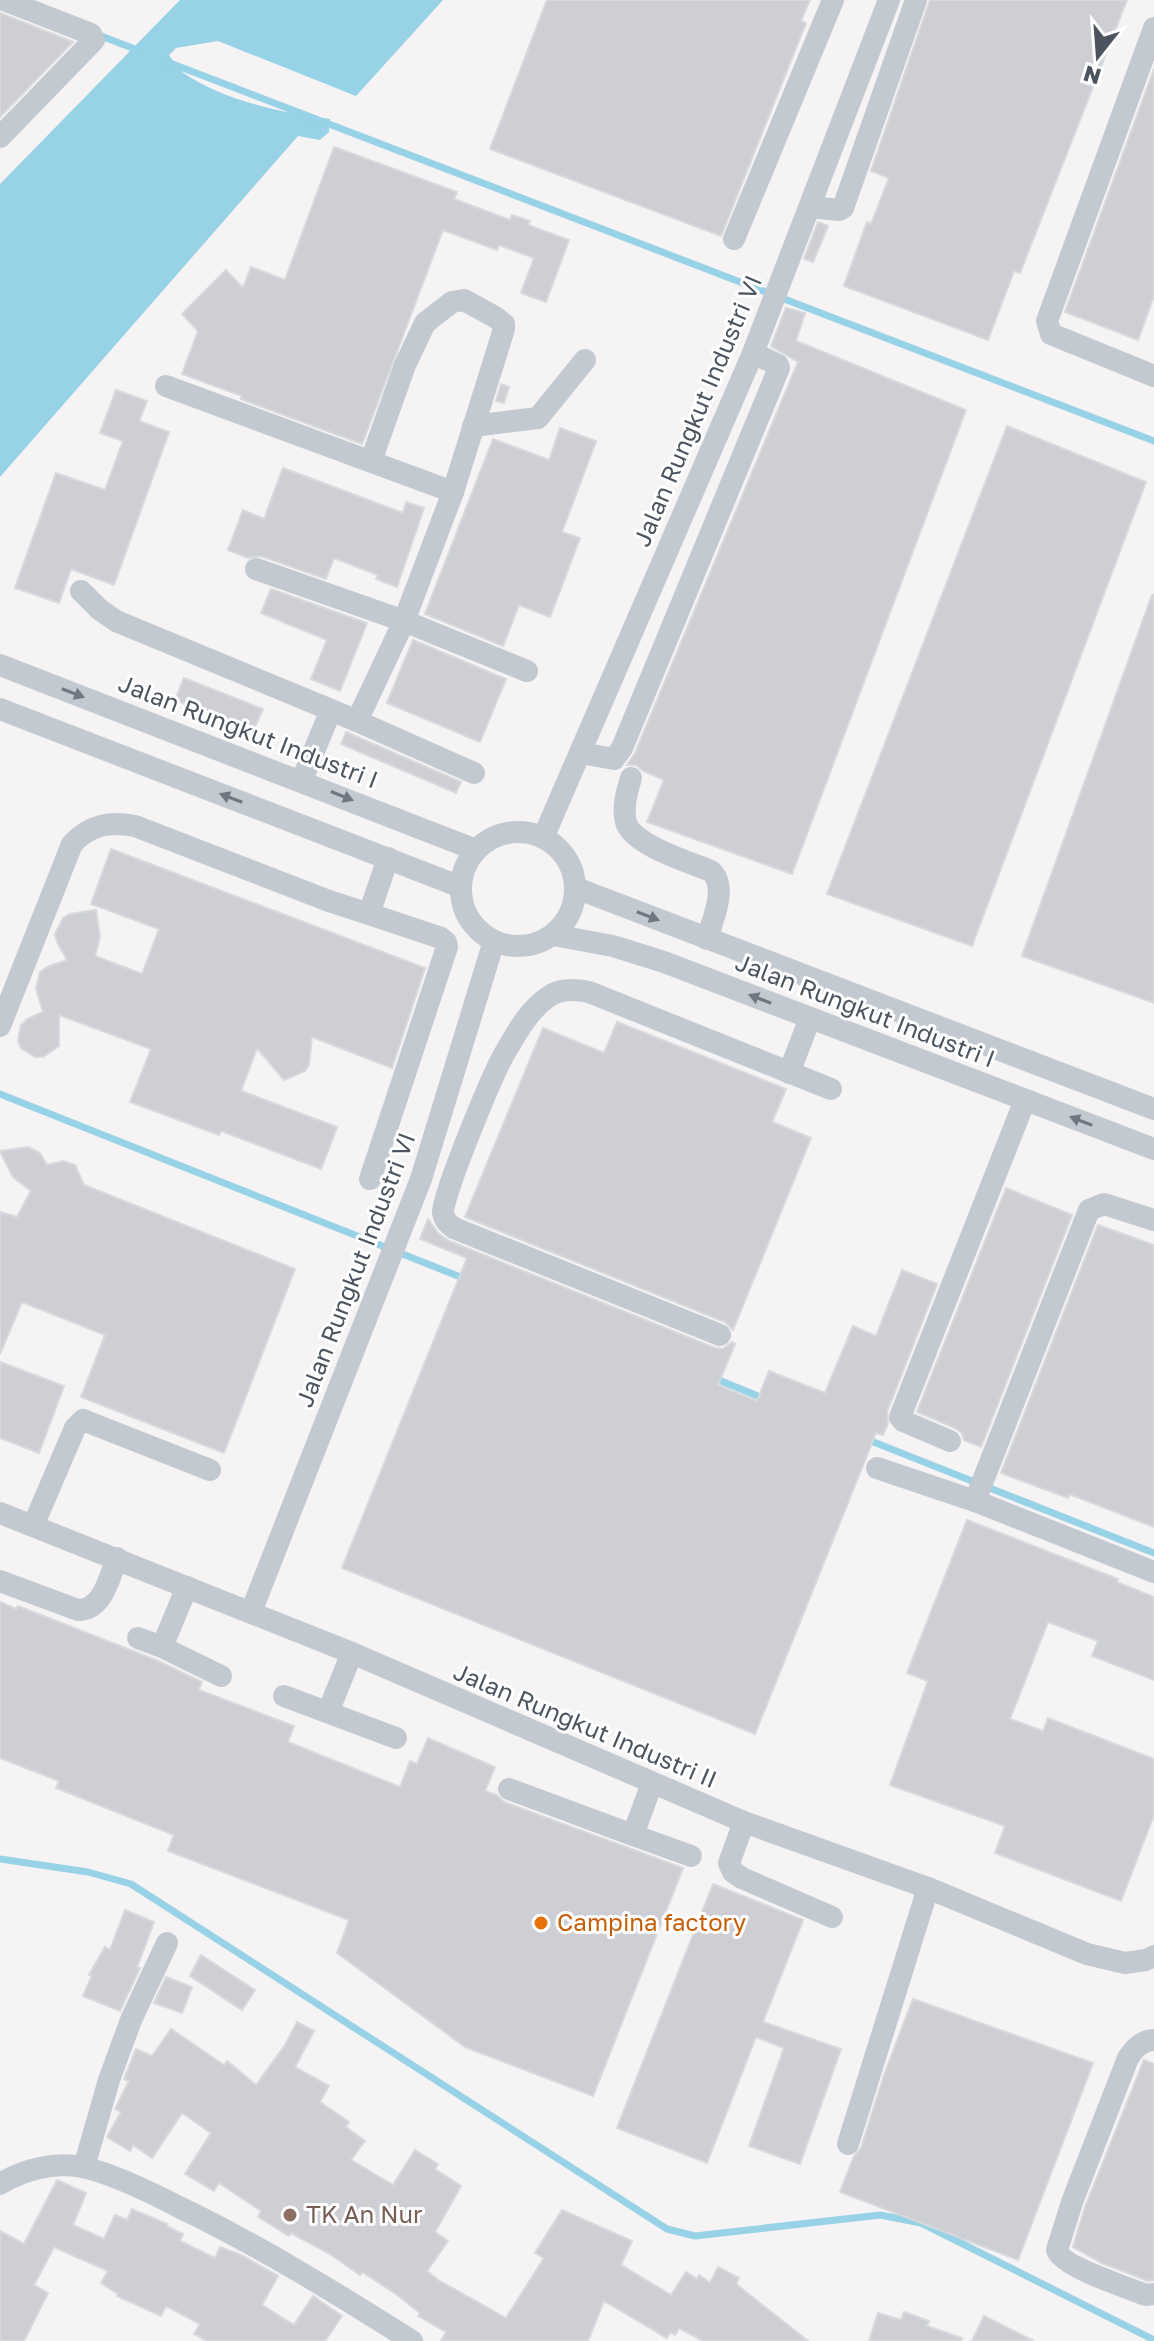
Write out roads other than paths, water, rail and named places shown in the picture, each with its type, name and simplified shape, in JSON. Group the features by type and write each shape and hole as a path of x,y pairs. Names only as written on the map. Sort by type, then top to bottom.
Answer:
{"street":[{"path":"0,137 94,40 91,34 4,0"},
{"path":"734,239 833,0"},
{"name":"Jalan Rungkut Industri VI","path":"543,838 753,353 889,0"},
{"path":"811,207 843,208 916,0"},
{"path":"1154,28 1047,321 1051,334 1154,376"},
{"path":"357,721 404,621 453,492 504,324 464,300 452,302 425,323 405,365 371,461"},
{"path":"581,753 614,759 622,748 779,368 753,353"},
{"path":"473,426 538,418 585,360"},
{"path":"166,386 453,492"},
{"path":"696,487 725,498"},
{"path":"256,569 404,621 527,671"},
{"path":"657,576 686,589"},
{"path":"81,591 116,621 474,773"},
{"name":"Jalan Rungkut Industri I","path":"0,665 476,850"},
{"path":"0,709 461,887"},
{"path":"302,780 331,710"},
{"path":"631,778 625,810 626,825 637,838 711,871 719,878 707,939"},
{"path":"0,1026 72,844 83,832 103,824 135,826 329,901 441,938 447,947 370,1179"},
{"path":"526,832 543,838 560,850 571,868 576,888 566,922 553,935 535,944 514,946 494,941 480,932 469,919 462,903 461,887 465,867 476,850 491,839 508,833 526,832"},
{"path":"369,914 388,858"},
{"name":"Jalan Rungkut Industri I","path":"576,888 1154,1109"},
{"name":"Jalan Rungkut Industri I","path":"553,935 613,946 664,962 1154,1149"},
{"name":"Jalan Rungkut Industri VI","path":"251,1612 386,1275 421,1179 494,941"},
{"path":"720,1335 454,1228 446,1220 443,1213 448,1189 504,1054 533,1009 555,992 573,989 589,992 831,1089"},
{"path":"789,1073 810,1018"},
{"path":"950,1441 900,1417 1025,1100"},
{"path":"421,1179 448,1189"},
{"path":"976,1498 1089,1210 1104,1204 1154,1220"},
{"path":"33,1526 75,1428 83,1420 210,1470"},
{"path":"877,1468 976,1498 1154,1572"},
{"name":"Jalan Rungkut Industri II","path":"0,1513 352,1653 744,1822 928,1888 1107,1960 1125,1963 1154,1956"},
{"path":"0,1581 78,1610 88,1610 96,1606 117,1558"},
{"path":"162,1647 187,1587"},
{"path":"138,1638 221,1676"},
{"path":"328,1712 352,1653"},
{"path":"284,1696 396,1738"},
{"path":"633,1835 652,1783"},
{"path":"509,1789 691,1856"},
{"path":"744,1822 729,1863 733,1872 832,1917"},
{"path":"848,2144 928,1888"},
{"path":"84,2167 109,2080 131,2020 167,1943"},
{"path":"1154,2040 1135,2047 1128,2058 1072,2202 1057,2250 1061,2258 1097,2275 1146,2295 1154,2294"},
{"path":"0,2184 46,2166 84,2167 150,2193 248,2240 412,2341"}],"water":[{"path":"180,0 443,0 356,96 218,41 176,48 169,55 185,74 217,91 294,114 330,119 329,132 320,140 298,136 0,477 0,184"}],"waterway":[{"path":"96,34 140,51"},
{"path":"170,63 1154,441"},
{"path":"0,1094 468,1280"},
{"path":"714,1378 765,1399"},
{"path":"866,1439 1154,1553"},
{"path":"0,1859 88,1872 131,1884 667,2229 695,2236 880,2215 921,2223 1154,2340"}],"place":[{"name":"Campina factory","path":"541,1923"},
{"name":"TK An Nur","path":"290,2215"}]}
